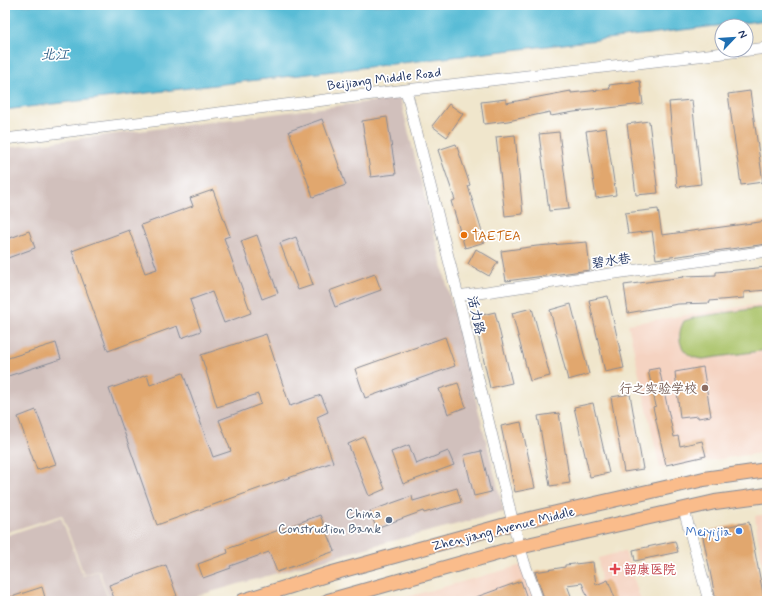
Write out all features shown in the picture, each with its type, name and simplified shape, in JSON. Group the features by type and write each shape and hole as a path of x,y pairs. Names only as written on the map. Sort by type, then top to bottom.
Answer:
{"main road":[{"name":"Zhenjiang Avenue Middle","path":"243,601 329,574 513,524 704,479 767,470"},
{"name":"Zhenjiang Avenue Middle","path":"336,600 519,547 715,502 767,495"}],"street":[{"name":"Beijiang Middle Road","path":"5,139 767,48"},
{"name":"活力路","path":"406,90 513,524 519,547 538,601"},
{"name":"碧水巷","path":"458,296 767,251"},
{"path":"684,510 709,601"}],"shaded area":[{"path":"400,98 504,512 373,546 179,601 110,601 99,570 84,575 62,515 5,533 5,148"},
{"name":"行之实验学校","path":"767,303 767,452 660,468 628,324"},
{"path":"767,514 767,597 755,516"},
{"path":"61,517 83,576 98,571 109,601 5,601 5,536"},
{"name":"韶康医院","path":"625,551 641,601 586,601 581,588 601,580 598,558"},
{"path":"522,565 535,601 393,601"}],"green space":[{"path":"759,308 767,310 767,350 703,359 690,355 682,346 680,334 684,321 697,317"}],"water":[{"name":"北江","path":"5,5 767,5 767,20 754,22 754,18 714,18 714,26 5,110"}],"building":[{"path":"640,81 643,104 551,116 550,112 508,121 484,124 481,102 506,99 506,103 571,91 571,93 610,89 609,85"},
{"path":"750,91 763,182 741,185 728,94"},
{"path":"692,100 701,184 677,187 669,102"},
{"path":"449,104 463,114 447,137 432,126"},
{"path":"387,117 396,174 371,177 362,121"},
{"path":"322,119 346,185 313,197 289,131"},
{"path":"649,121 658,193 636,195 627,124"},
{"path":"606,128 616,195 596,198 586,131"},
{"path":"559,132 569,209 549,211 539,134"},
{"path":"515,135 523,214 505,216 496,137"},
{"path":"456,144 470,185 468,186 485,242 465,248 451,201 455,200 438,150"},
{"path":"213,190 230,236 224,238 251,313 224,323 212,292 190,300 201,331 181,338 177,326 108,351 72,251 129,230 145,273 157,269 141,225 193,206 190,198"},
{"path":"658,209 662,235 767,221 767,244 656,259 652,231 628,234 625,213"},
{"path":"29,231 35,248 5,259 5,240"},
{"path":"257,235 278,293 262,299 241,241"},
{"path":"296,237 313,285 298,290 280,243"},
{"path":"587,242 590,270 506,281 501,251 537,246"},
{"path":"476,249 498,262 489,276 468,264"},
{"path":"767,267 767,290 744,292 744,298 709,301 710,303 678,304 628,313 624,285 684,277 683,276 716,275 716,272"},
{"path":"375,274 381,290 335,307 329,291"},
{"path":"608,296 624,368 605,372 589,300"},
{"path":"571,304 589,374 568,380 550,310"},
{"path":"532,308 550,376 530,381 512,313"},
{"path":"495,312 512,383 490,388 474,317"},
{"path":"266,334 290,406 321,395 328,412 317,417 333,462 157,525 109,389 147,375 150,385 183,373 213,457 231,451 219,420 261,404 258,394 217,407 201,355"},
{"path":"445,337 455,366 365,398 355,369"},
{"path":"56,343 61,359 5,377 5,359"},
{"path":"703,367 711,416 680,418 675,372"},
{"path":"659,368 674,437 678,436 680,446 702,441 706,456 666,465 653,407 656,406 648,370"},
{"path":"458,383 466,407 448,414 439,389"},
{"path":"630,394 643,469 624,472 611,397"},
{"path":"593,403 609,473 590,477 574,407"},
{"path":"36,410 56,464 37,470 18,417"},
{"path":"559,413 570,483 550,486 538,416"},
{"path":"521,422 535,488 515,492 501,426"},
{"path":"364,437 385,489 369,496 348,444"},
{"path":"409,445 416,464 448,451 454,465 403,484 391,452"},
{"path":"481,451 491,492 474,496 464,455"},
{"path":"457,488 461,502 424,513 423,511 376,528 370,511 412,496 413,501"},
{"path":"320,515 335,551 277,572 269,552 230,566 231,568 203,578 198,564 228,553 227,549"},
{"path":"749,522 764,598 749,601 716,601 702,532"},
{"path":"675,541 678,552 635,561 633,550"},
{"path":"593,562 596,585 608,580 616,601 589,601 582,583 567,585 573,601 545,601 535,572 565,567 565,565"},
{"path":"166,565 177,596 164,601 115,601 109,585"},
{"path":"521,581 528,601 468,600"},
{"path":"42,587 46,601 5,601 5,599"}],"place":[{"name":"TAETEA","path":"464,235"},
{"name":"行之实验学校","path":"705,388"},
{"name":"China Construction Bank","path":"389,520"},
{"name":"Meiyijia","path":"739,531"},
{"name":"韶康医院","path":"615,569"}]}
